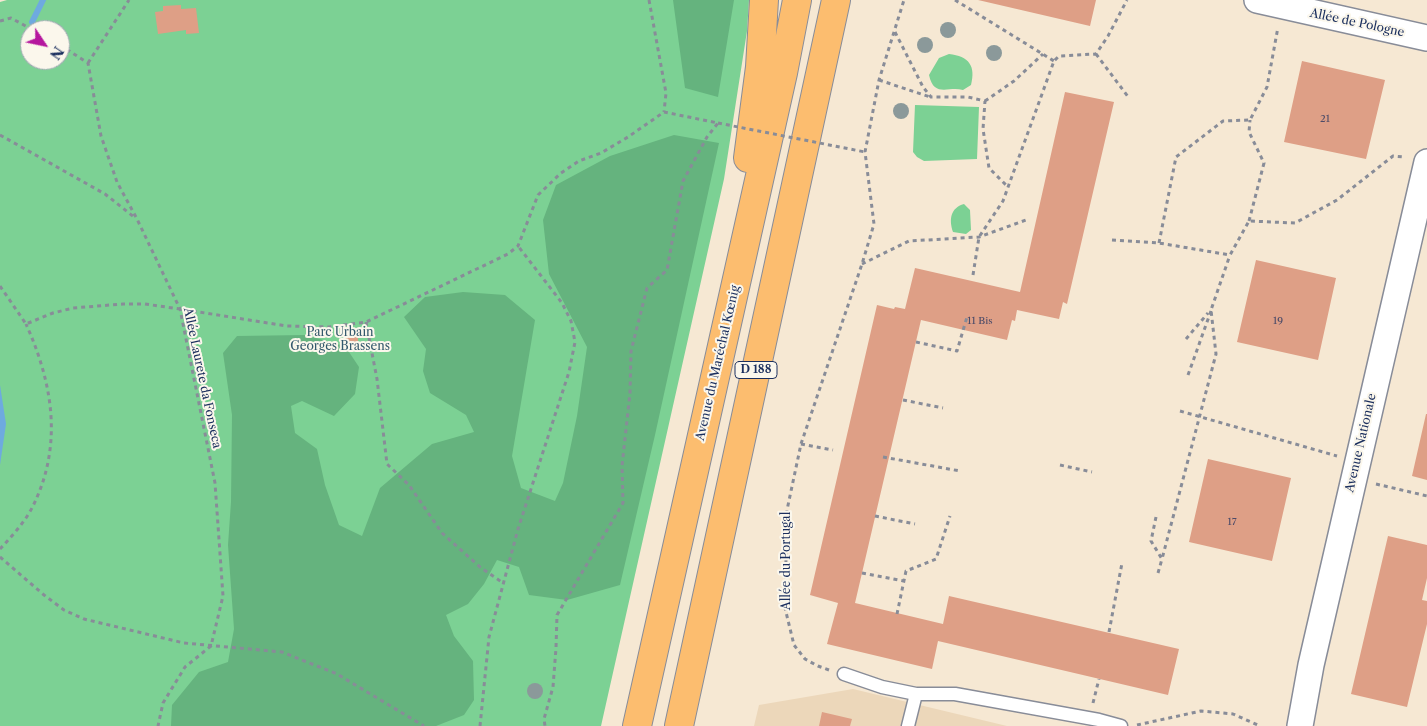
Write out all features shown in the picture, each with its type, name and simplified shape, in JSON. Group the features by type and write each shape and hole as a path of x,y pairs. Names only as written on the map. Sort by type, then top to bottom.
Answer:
{"main road":[{"path":"756,194 748,158 760,67 764,0"},
{"name":"Avenue du Maréchal Kœnig","path":"637,726 783,73 797,0"},
{"name":"D 188","path":"679,726 837,5"}],"street":[{"name":"Allée de Pologne","path":"1257,0 1427,38"},
{"name":"Avenue Nationale","path":"1300,726 1311,665 1355,470 1423,194 1418,159"}],"lane":[{"path":"844,674 882,687 916,694 955,694 1090,718 1121,726"},
{"path":"908,726 916,694"}],"path":[{"path":"70,51 88,63 129,0"},
{"path":"649,0 666,93 664,112"},
{"name":"Allée du Portugal","path":"844,674 818,666 805,659 794,645 785,608 787,510 801,444 874,224 865,152 879,80 904,0"},
{"path":"955,0 1054,61"},
{"path":"1096,54 1127,0"},
{"path":"1188,375 1230,255 1249,221 1264,163 1249,132 1250,120 1267,87 1282,7"},
{"path":"0,21 11,18 20,23"},
{"path":"895,32 923,87 931,97"},
{"path":"879,80 931,97 968,97 985,101 1014,81 1043,54"},
{"path":"973,274 979,237 1003,201 1054,61 1060,56 1096,54"},
{"path":"1096,54 1129,98"},
{"name":"Allée Laurete da Fonseca","path":"88,63 101,136 117,182 180,308 215,483 223,596 211,646"},
{"path":"985,101 982,129 989,168 1008,187"},
{"path":"26,324 53,313 73,308 145,304 287,326 329,327 366,322 508,254 518,246 538,195 561,173 579,160 601,153 664,112 865,152"},
{"path":"1159,243 1176,157 1223,121 1250,120"},
{"path":"544,726 544,719 553,687 556,615 623,503 622,466 630,393 631,351 647,288 667,270 683,181 707,137 718,123"},
{"path":"0,134 105,194 137,219"},
{"path":"1249,221 1295,223 1337,200 1393,156 1418,159"},
{"path":"862,264 909,241 979,237 1026,220"},
{"path":"1112,240 1159,243 1230,255"},
{"path":"480,726 490,637 503,583 569,372 575,342 571,321 562,303 518,246"},
{"path":"0,286 26,324 36,346 50,398 49,452 44,479 32,507 18,529 0,549"},
{"path":"1186,339 1211,310"},
{"path":"1158,573 1216,354 1211,310"},
{"path":"916,342 958,351 967,317"},
{"path":"366,322 377,379 387,464 410,485 442,533 480,567 503,583"},
{"path":"903,400 943,408"},
{"path":"1180,411 1427,496"},
{"path":"801,444 832,450"},
{"path":"883,457 960,471"},
{"path":"1060,465 1092,472"},
{"path":"875,516 915,524"},
{"path":"897,614 906,571 936,559 950,516"},
{"path":"1156,517 1151,541 1162,558"},
{"path":"0,557 44,595 64,610 84,620 184,643 282,652 337,674 424,726"},
{"path":"1109,632 1122,563"},
{"path":"862,574 904,581"},
{"path":"158,726 163,703 185,667 211,646"},
{"path":"1090,718 1099,679"},
{"path":"1133,726 1201,711 1234,714 1260,726"}],"shaded area":[{"path":"853,689 1007,726 754,726 759,705"}],"green space":[{"name":"Parc Urbain Georges Brassens","path":"7,0 749,0 747,31 724,179 601,726 0,726 0,2"},
{"path":"673,0 734,0 718,97 685,88"},
{"path":"949,54 962,57 972,67 971,85 963,90 938,89 931,82 929,75 939,58"},
{"path":"915,105 979,107 977,159 924,161 917,157 913,152"},
{"path":"674,135 719,143 620,585 567,600 529,595 519,567 497,560 484,584 468,604 446,615 454,636 473,661 474,700 464,715 436,726 171,726 172,705 199,672 228,662 234,629 228,545 231,502 232,415 223,353 237,336 305,335 345,346 359,367 355,394 334,416 302,401 291,406 295,433 317,449 325,485 339,525 362,536 380,488 432,444 474,432 466,415 430,393 423,371 426,349 404,317 425,297 463,292 505,295 535,320 512,456 521,488 555,501 563,483 577,416 587,347 549,274 543,220 556,185 610,156"},
{"path":"964,204 970,210 971,230 966,234 953,232 951,219 953,211"}],"water":[{"path":"0,385 6,424 0,465"}],"building":[{"path":"978,0 1096,0 1090,26"},
{"path":"181,5 181,9 196,8 199,33 186,34 186,30 158,34 155,12 163,11 163,6"},
{"path":"1302,61 1385,80 1366,159 1284,142"},
{"path":"1065,92 1114,102 1067,304 1063,302 1059,319 1017,310 1015,321 1012,320 1007,340 921,320 855,603 943,624 949,596 1179,649 1168,695 938,641 932,669 827,644 838,603 810,595 877,305 894,309 895,307 905,309 915,268 1020,292"},
{"path":"1256,260 1336,278 1318,360 1237,342"},
{"path":"346,331 358,331 358,344 345,343"},
{"path":"1427,414 1427,480 1412,476"},
{"path":"1208,459 1291,478 1272,561 1189,542"},
{"path":"1388,536 1427,545 1427,578 1422,600 1427,601 1427,624 1407,707 1351,694"},
{"path":"822,712 852,719 850,726 819,726"}],"waterway":[{"path":"33,20 43,0"}]}
